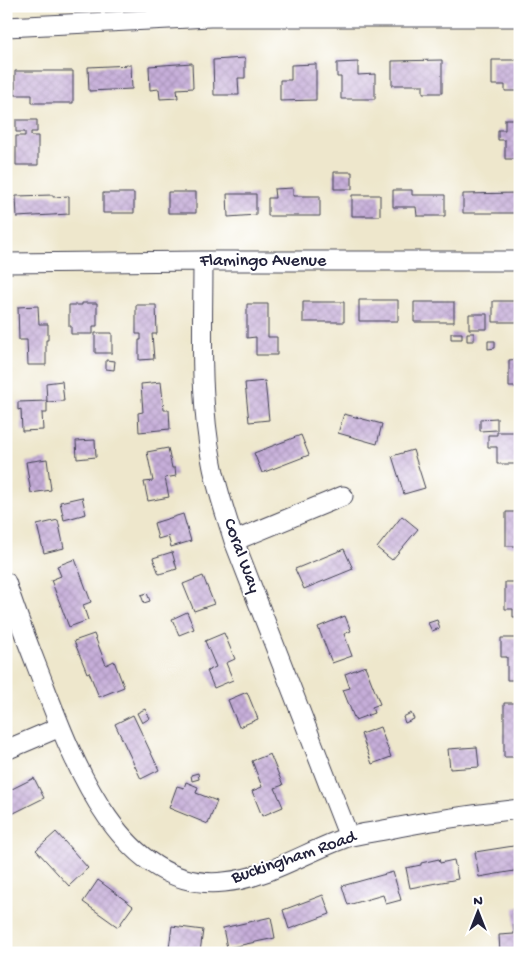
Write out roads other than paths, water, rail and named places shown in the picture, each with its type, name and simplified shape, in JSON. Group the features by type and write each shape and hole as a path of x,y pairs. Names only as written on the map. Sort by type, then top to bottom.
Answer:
{"street":[{"path":"6,27 210,17 520,17"},
{"name":"Coral Way","path":"203,261 203,360 206,415 212,463 222,503 234,541 349,837"},
{"name":"Flamingo Avenue","path":"6,263 520,261"},
{"path":"234,541 344,496"},
{"name":"Buckingham Road","path":"6,582 60,727 95,800 138,852 160,868 181,878 203,883 249,877 349,837 422,822 520,809"},
{"path":"6,750 60,727"}]}
